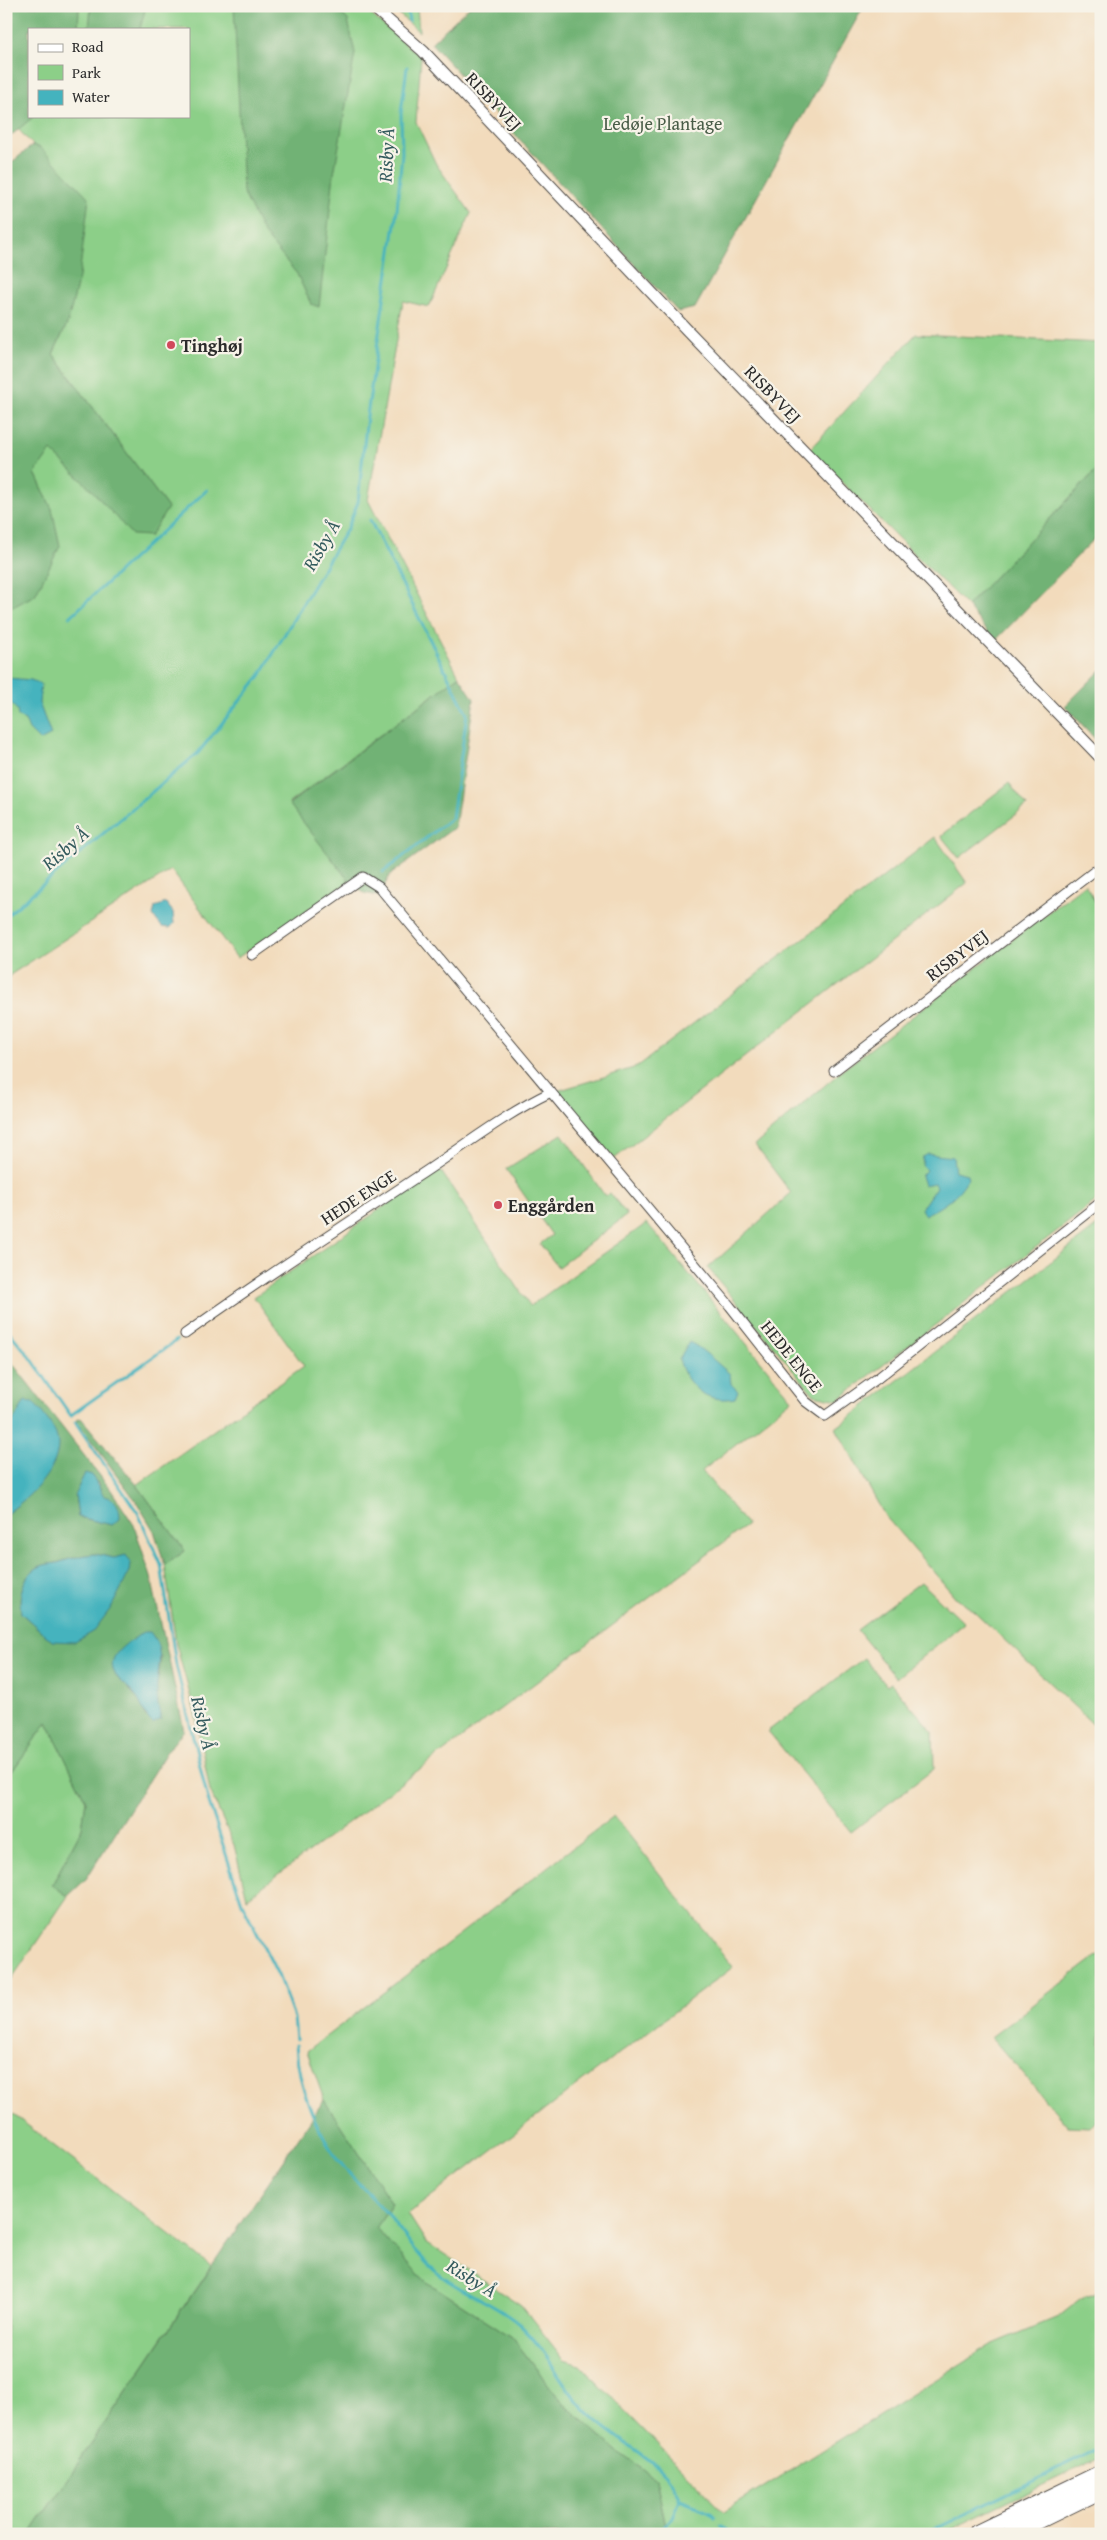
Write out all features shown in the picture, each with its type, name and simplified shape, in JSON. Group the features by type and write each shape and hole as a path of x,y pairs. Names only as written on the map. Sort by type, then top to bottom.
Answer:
{"highway":[{"path":"975,2534 1101,2473"},
{"path":"1011,2534 1101,2490"}],"street":[{"name":"RISBYVEJ","path":"372,6 423,51 688,331 1101,758"},
{"name":"RISBYVEJ","path":"834,1071 1101,866"},
{"name":"HEDE ENGE","path":"252,955 364,877 379,887 730,1306 805,1401 825,1416 857,1394 1101,1202"},
{"name":"HEDE ENGE","path":"185,1334 254,1284 519,1108 551,1092"}],"green space":[{"path":"6,6 79,6 78,28 28,28 28,118 32,118 6,140"},
{"path":"79,6 361,6 421,57 416,122 436,164 471,213 429,307 403,301 368,500 459,676 289,803 350,882 237,958 171,870 10,975 6,982 6,608 9,609 52,509 35,473 51,450 87,485 168,508 53,354 68,322 41,148 33,145 18,129 32,118 190,118 190,28 78,28"},
{"path":"91,6 146,6 140,28 89,28"},
{"path":"234,6 333,6 348,20 355,53 334,174 319,307 311,304 297,274 264,234 243,192"},
{"path":"390,6 417,6 419,32"},
{"name":"Ledøje Plantage","path":"470,6 864,6 695,308 678,312 431,43"},
{"path":"33,145 41,148 89,198 79,277 68,322 53,354 168,508 150,536 132,535 87,485 51,451 35,473 52,509 60,546 35,595 9,609 6,608 6,167"},
{"path":"916,334 1101,343 1101,465 967,606 809,450"},
{"path":"1101,465 1101,532 995,641 967,606"},
{"path":"1101,670 1101,741 1099,743 1065,706"},
{"path":"459,676 474,699 455,827 390,875 379,896 364,893 350,882 289,804"},
{"path":"1009,783 1027,806 959,858 941,836"},
{"path":"935,837 967,883 614,1159 557,1091 637,1067"},
{"path":"1085,884 1101,912 1101,1197 838,1400 814,1395 708,1268 791,1193 755,1145 844,1069"},
{"path":"562,1134 605,1196 610,1193 627,1215 558,1267 540,1244 552,1235 506,1169"},
{"path":"439,1168 530,1306 647,1223 792,1399 702,1471 747,1525 247,1898 234,1845 210,1791 195,1713 176,1644 165,1565 185,1551 137,1485 304,1366 254,1297"},
{"path":"1101,1223 1101,1732 974,1611 957,1599 885,1516 836,1428"},
{"path":"6,1355 111,1490 134,1525 151,1577 184,1730 167,1751 86,1879 68,1896 52,1885 82,1828 86,1801 47,1722 6,1780 6,1514 35,1488 56,1455 8,1430 6,1433","holes":["98,1482 112,1525 78,1517 75,1494","95,1554 114,1558 52,1641 21,1613 21,1592 30,1574 41,1566","161,1657 156,1692 158,1705 146,1718 141,1703 113,1670"]},
{"path":"81,1418 137,1485 185,1551 165,1565 154,1531 136,1501 76,1420"},
{"path":"921,1582 964,1623 896,1678 857,1630"},
{"path":"864,1658 887,1686 891,1683 933,1732 934,1769 851,1832 768,1731"},
{"path":"47,1722 86,1801 82,1828 52,1885 68,1896 6,1987 6,1780"},
{"path":"614,1816 733,1967 408,2214 426,2242 521,2305 564,2360 580,2365 724,2512 991,2345 1058,2317 1085,2296 1101,2290 1101,2457 941,2534 663,2534 667,2531 656,2479 622,2455 561,2401 512,2337 424,2280 376,2228 392,2204 324,2100 307,2051"},
{"path":"1101,1953 1101,2118 1090,2127 1068,2126 991,2037"},
{"path":"324,2100 392,2204 376,2228 424,2280 512,2337 561,2401 622,2455 656,2479 667,2531 663,2534 30,2534"},
{"path":"6,2109 211,2266 30,2534 6,2534"}],"water":[{"path":"8,678 31,680 41,684 39,703 51,735 40,741 29,730 25,720 18,717 17,710 6,698 6,680"},
{"path":"166,903 173,912 174,924 170,928 162,927 153,916 155,907"},
{"path":"928,1154 953,1157 955,1171 967,1174 968,1178 960,1190 949,1200 924,1215 921,1209 936,1187 934,1183 924,1185 921,1176 926,1170 922,1165 923,1157"},
{"path":"689,1342 730,1374 731,1384 738,1391 735,1398 715,1398 706,1395 692,1385 682,1369 679,1359"},
{"path":"25,1401 33,1402 52,1427 57,1439 57,1455 53,1465 40,1484 6,1514 6,1433"},
{"path":"85,1473 92,1475 104,1496 112,1499 116,1504 120,1519 112,1525 78,1517 75,1494"},
{"path":"95,1554 114,1558 126,1555 131,1563 130,1571 111,1608 93,1632 75,1642 52,1641 21,1613 20,1599 23,1586 30,1574 41,1566"},
{"path":"144,1632 150,1632 155,1640 160,1661 157,1696 161,1719 153,1724 135,1695 118,1678 113,1670 112,1663 114,1657 124,1645"}],"waterway":[{"name":"Risby Å","path":"407,6 409,21"},
{"name":"Risby Å","path":"6,916 198,753 260,676 348,527 358,502 367,416 397,210 402,153 401,113 407,67"},
{"path":"70,617 207,490"},
{"path":"370,520 467,714 452,818 383,872"},
{"name":"Risby Å","path":"6,1328 31,1358 71,1416"},
{"path":"71,1415 177,1340"},
{"name":"Risby Å","path":"75,1422 138,1513 161,1565 176,1665 207,1796 242,1903 278,1975 294,2018 296,2039"},
{"name":"Risby Å","path":"296,2045 301,2078 311,2111 327,2143 346,2170 381,2207 427,2264 453,2284 499,2309 519,2324 540,2347 583,2407 605,2428 654,2464 673,2486 680,2500"},
{"path":"924,2534 1101,2448"},
{"path":"680,2500 712,2513 715,2517"},
{"path":"656,2534 673,2517 680,2500"},
{"path":"722,2525 731,2534"}],"place":[{"name":"Tinghøj","path":"171,345"},
{"name":"Enggården","path":"498,1205"}]}
